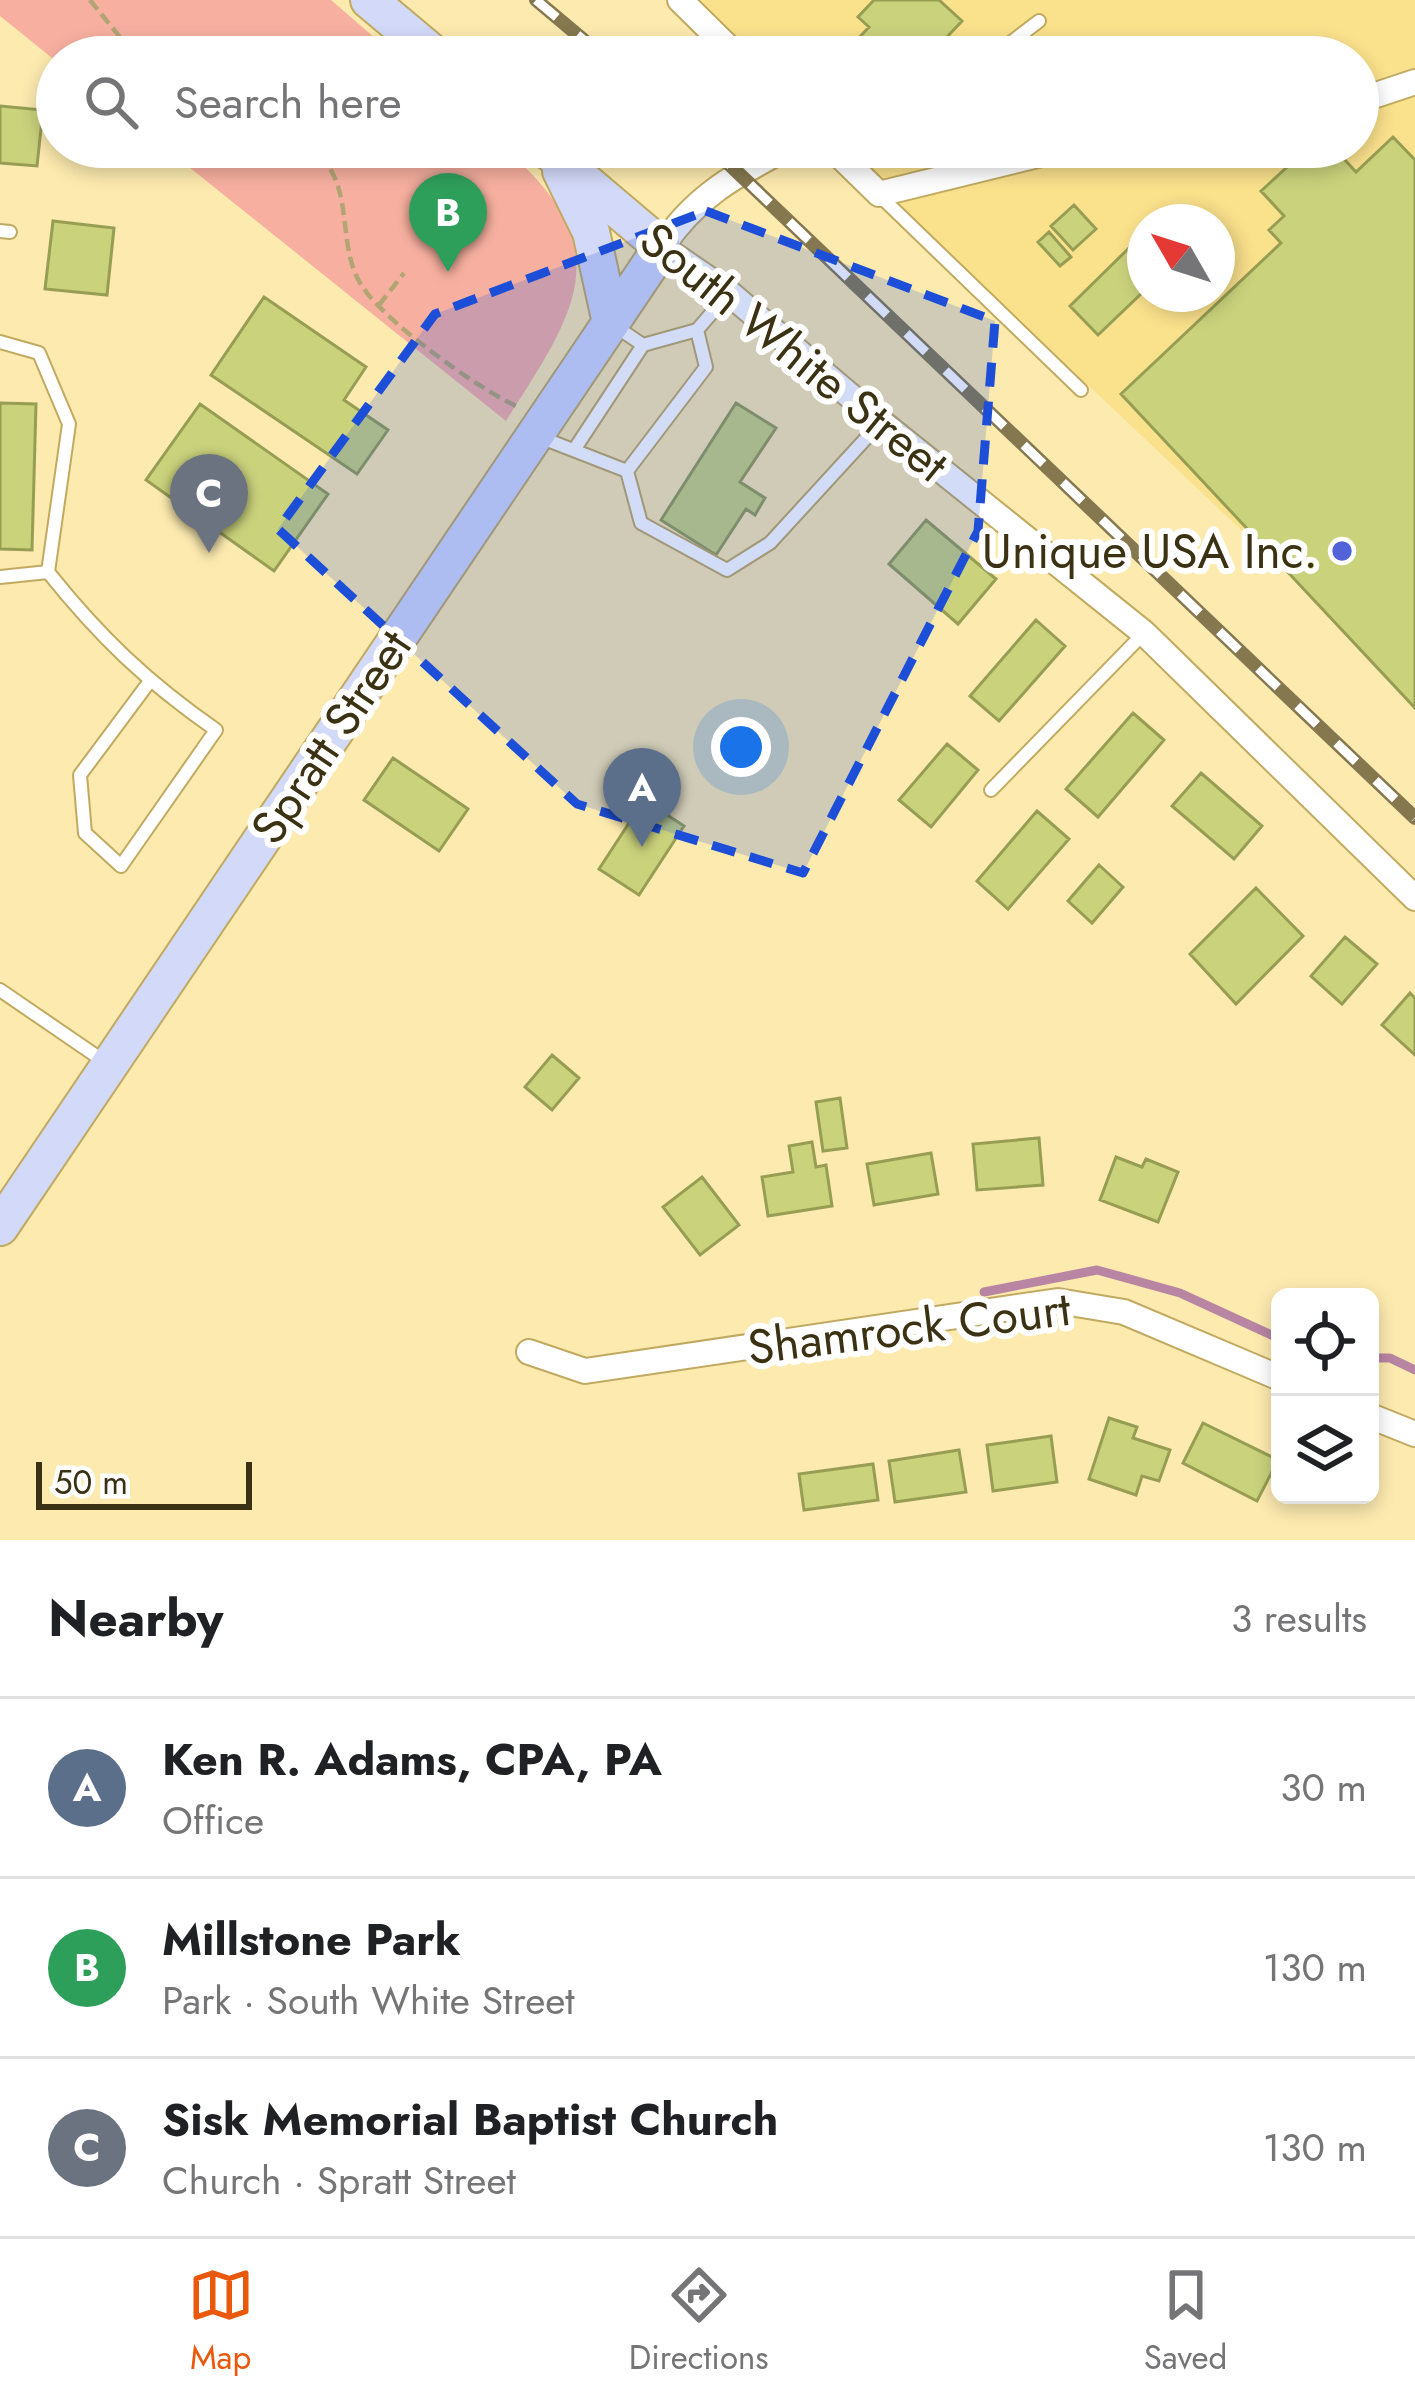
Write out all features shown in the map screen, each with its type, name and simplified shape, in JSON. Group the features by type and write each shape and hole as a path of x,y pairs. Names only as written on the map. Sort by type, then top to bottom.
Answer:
{"main road":[{"path":"369,0 412,36"},
{"path":"558,168 584,212 611,323"},
{"name":"South White Street","path":"568,168 662,247"},
{"name":"Spratt Street","path":"0,1227 526,420 611,323 662,247"}],"street":[{"path":"680,0 717,36"},
{"path":"1379,94 1415,82"},
{"path":"662,247 682,217 715,189 752,168"},
{"path":"852,168 879,194 985,168"},
{"name":"South White Street","path":"662,247 729,293 1144,633 1415,898"},
{"name":"Shamrock Court","path":"529,1352 585,1371 1058,1301 1124,1312 1271,1374"},
{"path":"1379,1420 1415,1435"}],"lane":[{"path":"1019,36 1039,21"},
{"path":"879,194 1081,391"},
{"path":"574,451 643,346 697,330 729,293"},
{"path":"611,323 643,346"},
{"path":"627,471 706,367 697,330"},
{"path":"0,342 39,353 69,424 48,572 99,636 216,730 121,866 85,833 80,776 150,681"},
{"path":"526,420 574,451 627,471"},
{"path":"627,471 640,524 728,570 770,543 881,422"},
{"path":"0,577 48,572"},
{"path":"991,790 1144,633"},
{"path":"0,990 109,1065"}],"path":[{"path":"90,0 119,36"},
{"path":"331,168 349,257 362,286 481,389 526,420"},
{"path":"379,304 404,273"}],"highlighted area":[{"path":"706,211 995,321 978,531 803,873 577,804 278,529 435,314"}],"shaded area":[{"path":"0,0 331,0 373,36 36,36 36,45 0,16"},
{"path":"686,0 1415,0 1415,694 858,168 1379,168 1379,36 723,36"},
{"path":"190,168 525,168 563,217 575,248 576,280 552,345 506,421"}],"building":[{"path":"874,0 939,0 962,21 948,36 861,36 869,27 858,17"},
{"path":"0,106 36,109 36,166 0,163"},
{"name":"Unique USA Inc.","path":"1393,137 1415,160 1415,708 1121,394 1208,312 1235,312 1235,286 1281,243 1269,230 1284,216 1261,191 1286,168 1352,168 1356,172 1379,168 1379,150"},
{"path":"1074,205 1096,229 1073,250 1051,226"},
{"path":"53,221 114,228 107,295 45,289"},
{"path":"1049,232 1071,257 1060,266 1038,242"},
{"path":"1127,250 1127,307 1098,335 1070,306"},
{"path":"264,297 366,367 344,400 388,430 357,474 211,375"},
{"path":"0,403 36,404 32,550 0,549"},
{"path":"736,403 776,428 740,482 765,498 755,515 746,509 716,555 661,520"},
{"path":"200,404 328,494 274,571 146,480"},
{"path":"926,520 996,579 958,624 889,564"},
{"path":"1036,620 1065,646 999,721 970,696"},
{"path":"1133,713 1164,740 1098,817 1066,789"},
{"path":"947,744 978,770 931,827 899,800"},
{"path":"393,758 468,809 439,851 364,800"},
{"path":"1201,773 1262,826 1234,859 1172,806"},
{"path":"644,800 684,826 639,895 599,869"},
{"path":"1037,811 1069,839 1008,909 977,881"},
{"path":"1099,865 1123,887 1092,923 1068,901"},
{"path":"1256,888 1303,936 1236,1004 1190,954"},
{"path":"1345,937 1377,964 1342,1004 1311,976"},
{"path":"1410,993 1415,998 1415,1055 1382,1025"},
{"path":"552,1055 579,1078 552,1110 525,1087"},
{"path":"840,1098 847,1148 823,1151 816,1102"},
{"path":"1039,1138 1043,1185 977,1190 973,1144"},
{"path":"812,1142 816,1167 826,1165 832,1206 768,1216 762,1177 793,1172 789,1146"},
{"path":"931,1153 938,1194 874,1205 867,1164"},
{"path":"1116,1157 1142,1167 1146,1159 1178,1172 1158,1222 1100,1200"},
{"path":"702,1177 739,1225 700,1255 663,1207"},
{"path":"1109,1418 1137,1427 1133,1438 1170,1450 1159,1481 1142,1476 1136,1495 1089,1479"},
{"path":"1203,1423 1271,1457 1271,1474 1257,1501 1183,1463"},
{"path":"1051,1436 1057,1482 993,1491 987,1445"},
{"path":"959,1450 966,1492 895,1502 889,1461"},
{"path":"873,1464 878,1500 804,1510 799,1474"}],"waterway":[{"path":"984,1292 1097,1270 1180,1293 1271,1335"},
{"path":"1379,1358 1415,1370"}],"railway":[{"path":"536,0 579,36"},
{"path":"733,168 1415,818"}],"place":[{"name":"Millstone Park","path":"448,272"},
{"name":"Unique USA Inc.","path":"1342,551"},
{"name":"Sisk Memorial Baptist Church","path":"209,553"},
{"name":"Ken R. Adams, CPA, PA","path":"642,847"}]}
